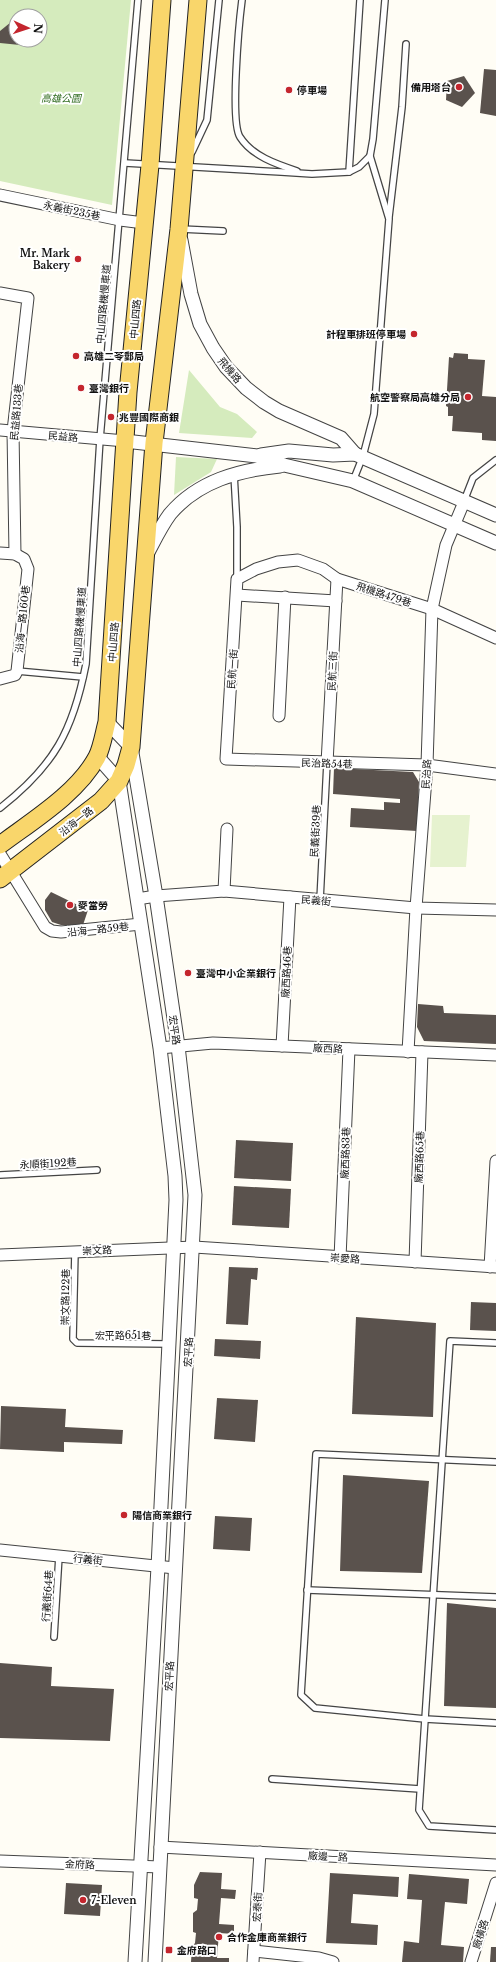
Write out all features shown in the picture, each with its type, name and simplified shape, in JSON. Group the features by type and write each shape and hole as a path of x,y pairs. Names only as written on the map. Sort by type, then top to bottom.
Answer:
{"main road":[{"name":"中山四路","path":"98,756 107,722 125,441 150,165 162,0"},
{"path":"131,747 154,443 179,229 198,0"},
{"name":"沿海一路","path":"5,875 101,801 119,781 131,747"},
{"path":"0,845 65,795 87,773 98,756"}],"street":[{"name":"永義街235巷","path":"0,195 120,220 144,223"},
{"name":"飛機路","path":"179,229 191,294 200,324 226,367 246,388 279,411 341,438 359,455 496,515"},
{"name":"民益路133巷","path":"0,293 28,298 13,431 15,554"},
{"name":"民益路","path":"0,430 125,441"},
{"name":"飛機路","path":"125,441 154,443 256,456 284,465 353,482 496,543"},
{"name":"飛機路","path":"256,456 289,452 359,455"},
{"path":"145,559 162,527 180,504 193,492 234,474 255,468 284,465"},
{"name":"民治路","path":"408,1052 416,908 427,765 432,609 446,545 464,502"},
{"path":"0,553 15,554"},
{"name":"沿海一路160巷","path":"15,554 24,559 28,568 17,671"},
{"name":"飛機路479巷","path":"237,579 256,569 278,562 298,560 323,569 337,579 432,609 496,638"},
{"name":"民航一街","path":"226,759 237,579"},
{"name":"民航三街","path":"327,763 337,579"},
{"path":"237,595 336,601"},
{"path":"279,716 285,597"},
{"path":"0,679 15,675 17,671"},
{"path":"107,722 131,747"},
{"name":"宏平路","path":"131,747 156,896 178,1046 194,1174 194,1247 175,1568 155,1962"},
{"path":"98,756 119,781"},
{"name":"民治路54巷","path":"226,759 427,765"},
{"path":"427,765 496,774"},
{"name":"宏平路","path":"119,781 160,1048 175,1176 176,1200 158,1567 135,1962"},
{"path":"224,891 227,829"},
{"name":"沿海一路59巷","path":"0,854 5,875 45,927 52,931 61,932 141,924"},
{"name":"民義街","path":"138,899 156,896 224,891 416,908 496,910"},
{"name":"廠西路46巷","path":"282,1046 290,897"},
{"name":"廠西路","path":"160,1048 213,1042 496,1055"},
{"name":"廠西路83巷","path":"340,1258 349,1049"},
{"name":"廠西路65巷","path":"415,1262 422,1052"},
{"path":"493,1267 496,1161"},
{"name":"崇文路","path":"0,1255 194,1247"},
{"name":"崇愛路","path":"194,1247 340,1258 493,1267"},
{"name":"行義街","path":"0,1550 175,1568"},
{"name":"廠邊一路","path":"160,1847 496,1865"},
{"name":"宏泰街","path":"254,1956 260,1852"},
{"name":"金府路","path":"0,1861 160,1867"},
{"name":"廠橫路","path":"471,1962 496,1883"},
{"path":"254,1956 319,1958 333,1962"}],"lane":[{"name":"中山四路機慢車道","path":"0,808 37,776 54,754 68,727 79,698 86,664 100,439 138,0"},
{"path":"185,165 208,120 219,0"},
{"path":"242,0 236,58 236,124 239,136 249,148 262,156 303,173"},
{"path":"349,172 360,0"},
{"path":"385,0 373,139 370,156 389,219"},
{"path":"353,482 359,455 374,414 389,219 402,107 406,44"},
{"path":"125,163 185,165 303,173 349,172 359,167 370,156"},
{"path":"179,229 223,231"},
{"path":"464,502 473,478 496,460"},
{"path":"234,474 237,527 237,579"},
{"path":"17,671 83,677"},
{"name":"民義街39巷","path":"320,900 327,763"},
{"name":"永順街192巷","path":"0,1175 97,1170"},
{"name":"崇文路122巷","path":"74,1251 73,1339 77,1342"},
{"path":"496,1343 450,1341 419,1810 428,1826 496,1830"},
{"name":"宏平路651巷","path":"77,1342 169,1344"},
{"path":"496,1462 316,1454 301,1695 315,1708 425,1719 496,1723"},
{"name":"行義街64巷","path":"54,1637 59,1556"},
{"path":"307,1590 496,1597"},
{"path":"272,1779 420,1789"}],"green space":[{"name":"高雄公園","path":"0,0 131,0 112,205 0,181"},
{"path":"189,370 220,407 237,414 257,432 252,438 179,433"},
{"path":"176,457 217,459 211,472 174,495"},
{"path":"432,815 470,815 466,867 430,867"}],"building":[{"path":"8,24 8,44 0,43 0,31"},
{"path":"484,69 496,70 496,116 480,113"},
{"name":"備用塔台","path":"464,76 475,93 462,107 446,100 447,81"},
{"name":"航空警察局高雄分局","path":"454,353 468,354 468,359 485,360 482,396 496,397 496,441 482,440 482,433 452,431 453,416 448,416 448,407 446,406 449,357 453,358"},
{"path":"334,768 413,772 419,782 417,831 350,827 351,808 384,810 384,802 400,803 400,799 333,794"},
{"path":"51,892 88,910 83,925 61,925 52,922 45,910 45,900"},
{"path":"418,1004 443,1006 444,1013 496,1015 496,1044 424,1041 417,1027"},
{"path":"236,1140 293,1143 291,1181 234,1178"},
{"path":"234,1186 291,1189 289,1228 232,1225"},
{"path":"229,1267 258,1268 257,1280 251,1279 248,1325 226,1324"},
{"path":"471,1302 496,1303 496,1331 470,1330"},
{"path":"356,1317 436,1323 433,1417 352,1414"},
{"path":"215,1339 261,1341 260,1359 214,1356"},
{"path":"217,1398 258,1400 255,1442 214,1439"},
{"path":"1,1406 66,1409 65,1427 123,1430 122,1444 64,1442 64,1452 0,1449"},
{"path":"343,1475 429,1481 422,1573 340,1571"},
{"path":"215,1516 252,1518 250,1551 213,1549"},
{"path":"447,1603 496,1608 496,1708 444,1706"},
{"path":"0,1663 52,1667 51,1686 114,1689 110,1741 0,1738"},
{"path":"200,1872 222,1873 221,1889 236,1890 235,1899 221,1898 219,1924 234,1925 234,1934 219,1933 217,1958 229,1958 229,1962 191,1962 192,1947 195,1943 196,1933 193,1932 193,1913 197,1910 198,1899 194,1898 194,1885"},
{"path":"330,1873 399,1877 398,1897 353,1894 351,1923 378,1925 377,1945 326,1943"},
{"path":"409,1874 469,1879 467,1904 445,1902 441,1945 464,1947 463,1962 402,1962 404,1941 419,1943 422,1900 407,1899"},
{"name":"7-Eleven","path":"66,1883 102,1885 100,1916 64,1914"},
{"path":"491,1947 496,1947 496,1962 490,1962"}],"place":[{"name":"備用塔台","path":"459,87"},
{"name":"停車場","path":"289,90"},
{"name":"Mr. Mark Bakery","path":"78,259"},
{"name":"計程車排班停車場","path":"414,334"},
{"name":"高雄二苓郵局","path":"76,356"},
{"name":"臺灣銀行","path":"81,388"},
{"name":"航空警察局高雄分局","path":"468,397"},
{"name":"兆豐國際商銀","path":"111,417"},
{"name":"麥當勞","path":"70,905"},
{"name":"臺灣中小企業銀行","path":"188,973"},
{"name":"陽信商業銀行","path":"124,1515"},
{"name":"7-Eleven","path":"83,1900"},
{"name":"合作金庫商業銀行","path":"219,1937"},
{"name":"金府路口","path":"169,1950"}]}
